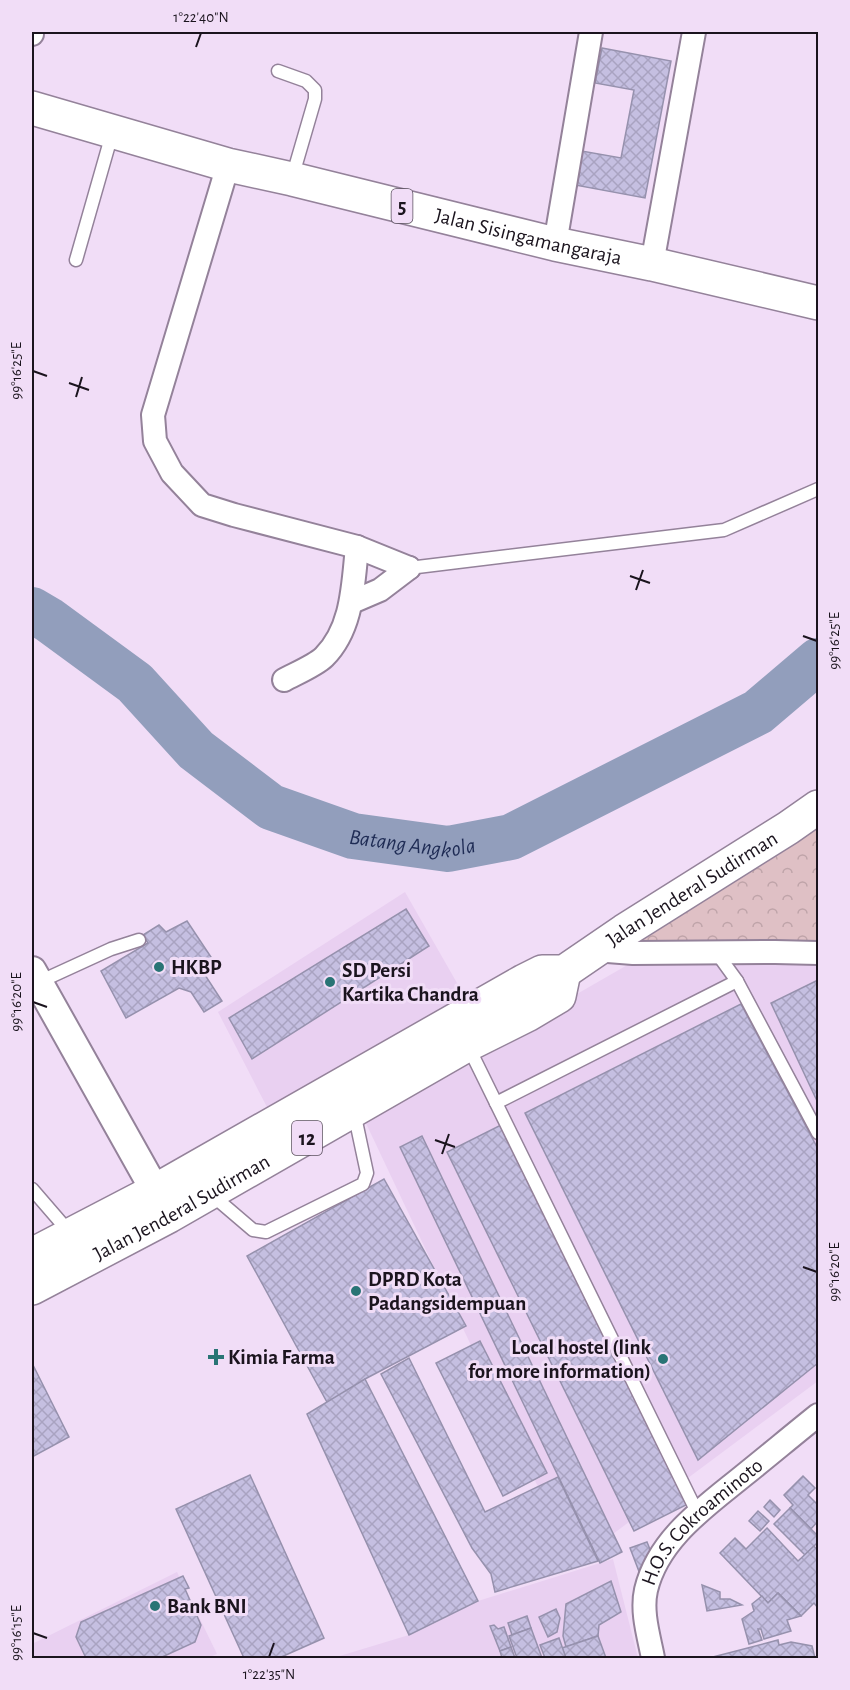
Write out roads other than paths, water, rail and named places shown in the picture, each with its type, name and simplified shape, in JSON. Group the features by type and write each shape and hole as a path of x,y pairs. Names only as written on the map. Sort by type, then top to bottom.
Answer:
{"highway":[{"name":"Jalan Sisingamangaraja","path":"32,108 228,165 555,244 819,303"},
{"name":"5","path":"776,294 819,321"},
{"name":"Jalan Jenderal Sudirman","path":"32,1288 162,1203 524,981 542,972 564,972 819,807"},
{"name":"Jalan Jenderal Sudirman","path":"32,1255 70,1234 162,1203 210,1193 468,1045 559,996 564,972"}],"street":[{"path":"555,244 591,32"},
{"path":"652,264 694,32"},
{"path":"228,165 153,415 155,441 172,473 202,505 357,547 409,568"},
{"path":"284,680 324,658 340,633 352,602 357,547"},
{"path":"352,602 380,590 409,568"},
{"path":"595,950 633,953 819,953"},
{"path":"35,977 162,1203"},
{"name":"H.O.S. Cokroaminoto","path":"653,1659 644,1606 645,1592 650,1575 674,1537 698,1514 819,1415"}],"lane":[{"path":"278,71 306,81 315,90 315,99 292,179"},
{"path":"76,260 113,131"},
{"path":"409,568 724,530 819,489"},
{"path":"35,977 139,940"},
{"path":"717,952 737,981 819,1132"},
{"path":"496,1103 737,981"},
{"path":"468,1045 698,1514"},
{"path":"210,1193 253,1230 266,1232 363,1184 367,1173 354,1111"},
{"path":"32,1189 70,1234"}],"waterway":[{"name":"Batang Angkola","path":"32,610 135,683 196,750 271,807 353,836 448,849 511,837 758,712 818,661"}],"place":[{"name":"HKBP","path":"159,967"},
{"name":"SD Persi Kartika Chandra","path":"330,982"},
{"name":"DPRD Kota Padangsidempuan","path":"356,1291"},
{"name":"Kimia Farma","path":"216,1357"},
{"name":"Local hostel (link for more information)","path":"663,1359"},
{"name":"Bank BNI","path":"155,1606"}]}
